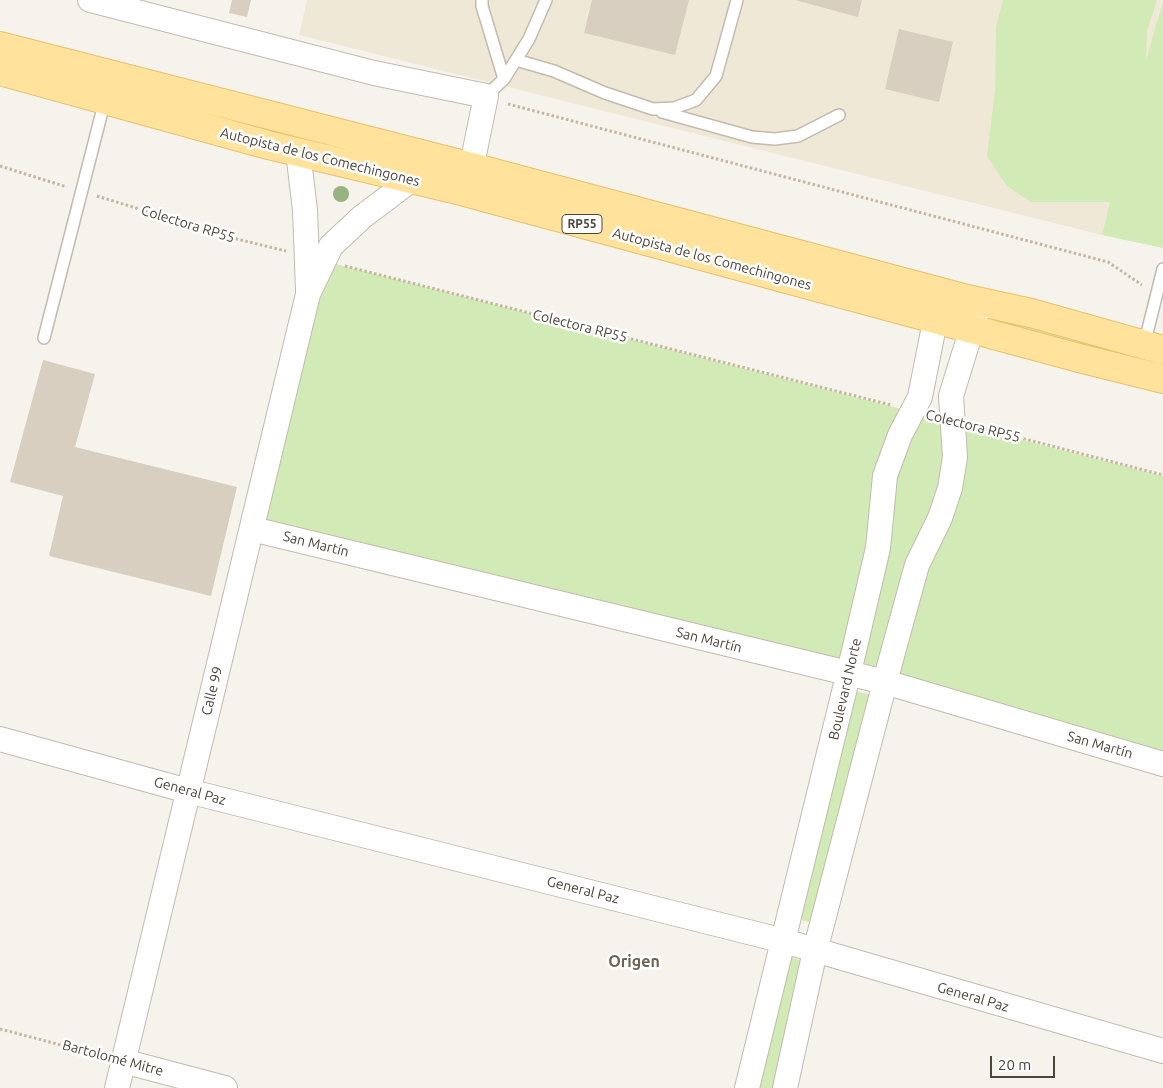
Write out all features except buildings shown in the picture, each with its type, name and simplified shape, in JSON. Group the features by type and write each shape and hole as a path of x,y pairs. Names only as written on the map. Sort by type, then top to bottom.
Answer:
{"main road":[{"name":"Autopista de los Comechingones","path":"0,46 108,88 298,152 466,193 1163,379"},
{"name":"Autopista de los Comechingones","path":"0,71 108,88 472,167 980,302 1031,313 1153,348"}],"street":[{"path":"90,0 374,73 486,96 466,193"},
{"path":"298,152 304,210 308,294"},
{"path":"308,294 331,246 362,217 411,180"},
{"name":"Boulevard Norte","path":"747,1088 849,674 878,548 886,476 900,435 920,397 942,292"},
{"name":"Calle 99","path":"117,1088 308,294"},
{"path":"784,1088 816,951 917,565 940,518 950,488 955,457 951,396 980,302"},
{"name":"San Martín","path":"252,528 885,682 1163,764"},
{"name":"General Paz","path":"0,739 188,791 784,941 1163,1052"},
{"name":"Bartolomé Mitre","path":"123,1061 225,1088"}],"lane":[{"path":"482,0 482,6 504,79"},
{"path":"486,96 504,79 516,60 546,0"},
{"path":"653,109 674,108 696,100 716,76 737,0"},
{"path":"516,60 554,71 606,93 653,109 752,137 774,139 798,136 839,115"},
{"path":"44,338 108,88"},
{"path":"1153,348 1163,269"}],"path":[{"path":"486,96 508,104 1108,262 1145,287"},
{"path":"0,166 76,190"},
{"name":"Colectora RP55","path":"95,195 237,238 293,252"},
{"name":"Colectora RP55","path":"339,264 894,406"},
{"name":"Colectora RP55","path":"968,424 1163,475"},
{"name":"Bartolomé Mitre","path":"0,1029 123,1061"}],"shaded area":[{"path":"307,0 1162,0 1102,235 299,35"}],"green space":[{"path":"1003,0 1157,0 1147,31 1146,60 1163,0 1163,248 1102,235 1110,202 1031,202 1007,186 987,156 995,91 996,27"},
{"path":"320,260 1163,476 1163,764 252,529"},
{"path":"1003,319 1163,363 1163,369 999,325"},
{"path":"855,691 872,695 814,923 797,919"},
{"path":"789,957 806,962 774,1088 756,1088"}],"district":[{"name":"Origen","path":"634,962"}]}
